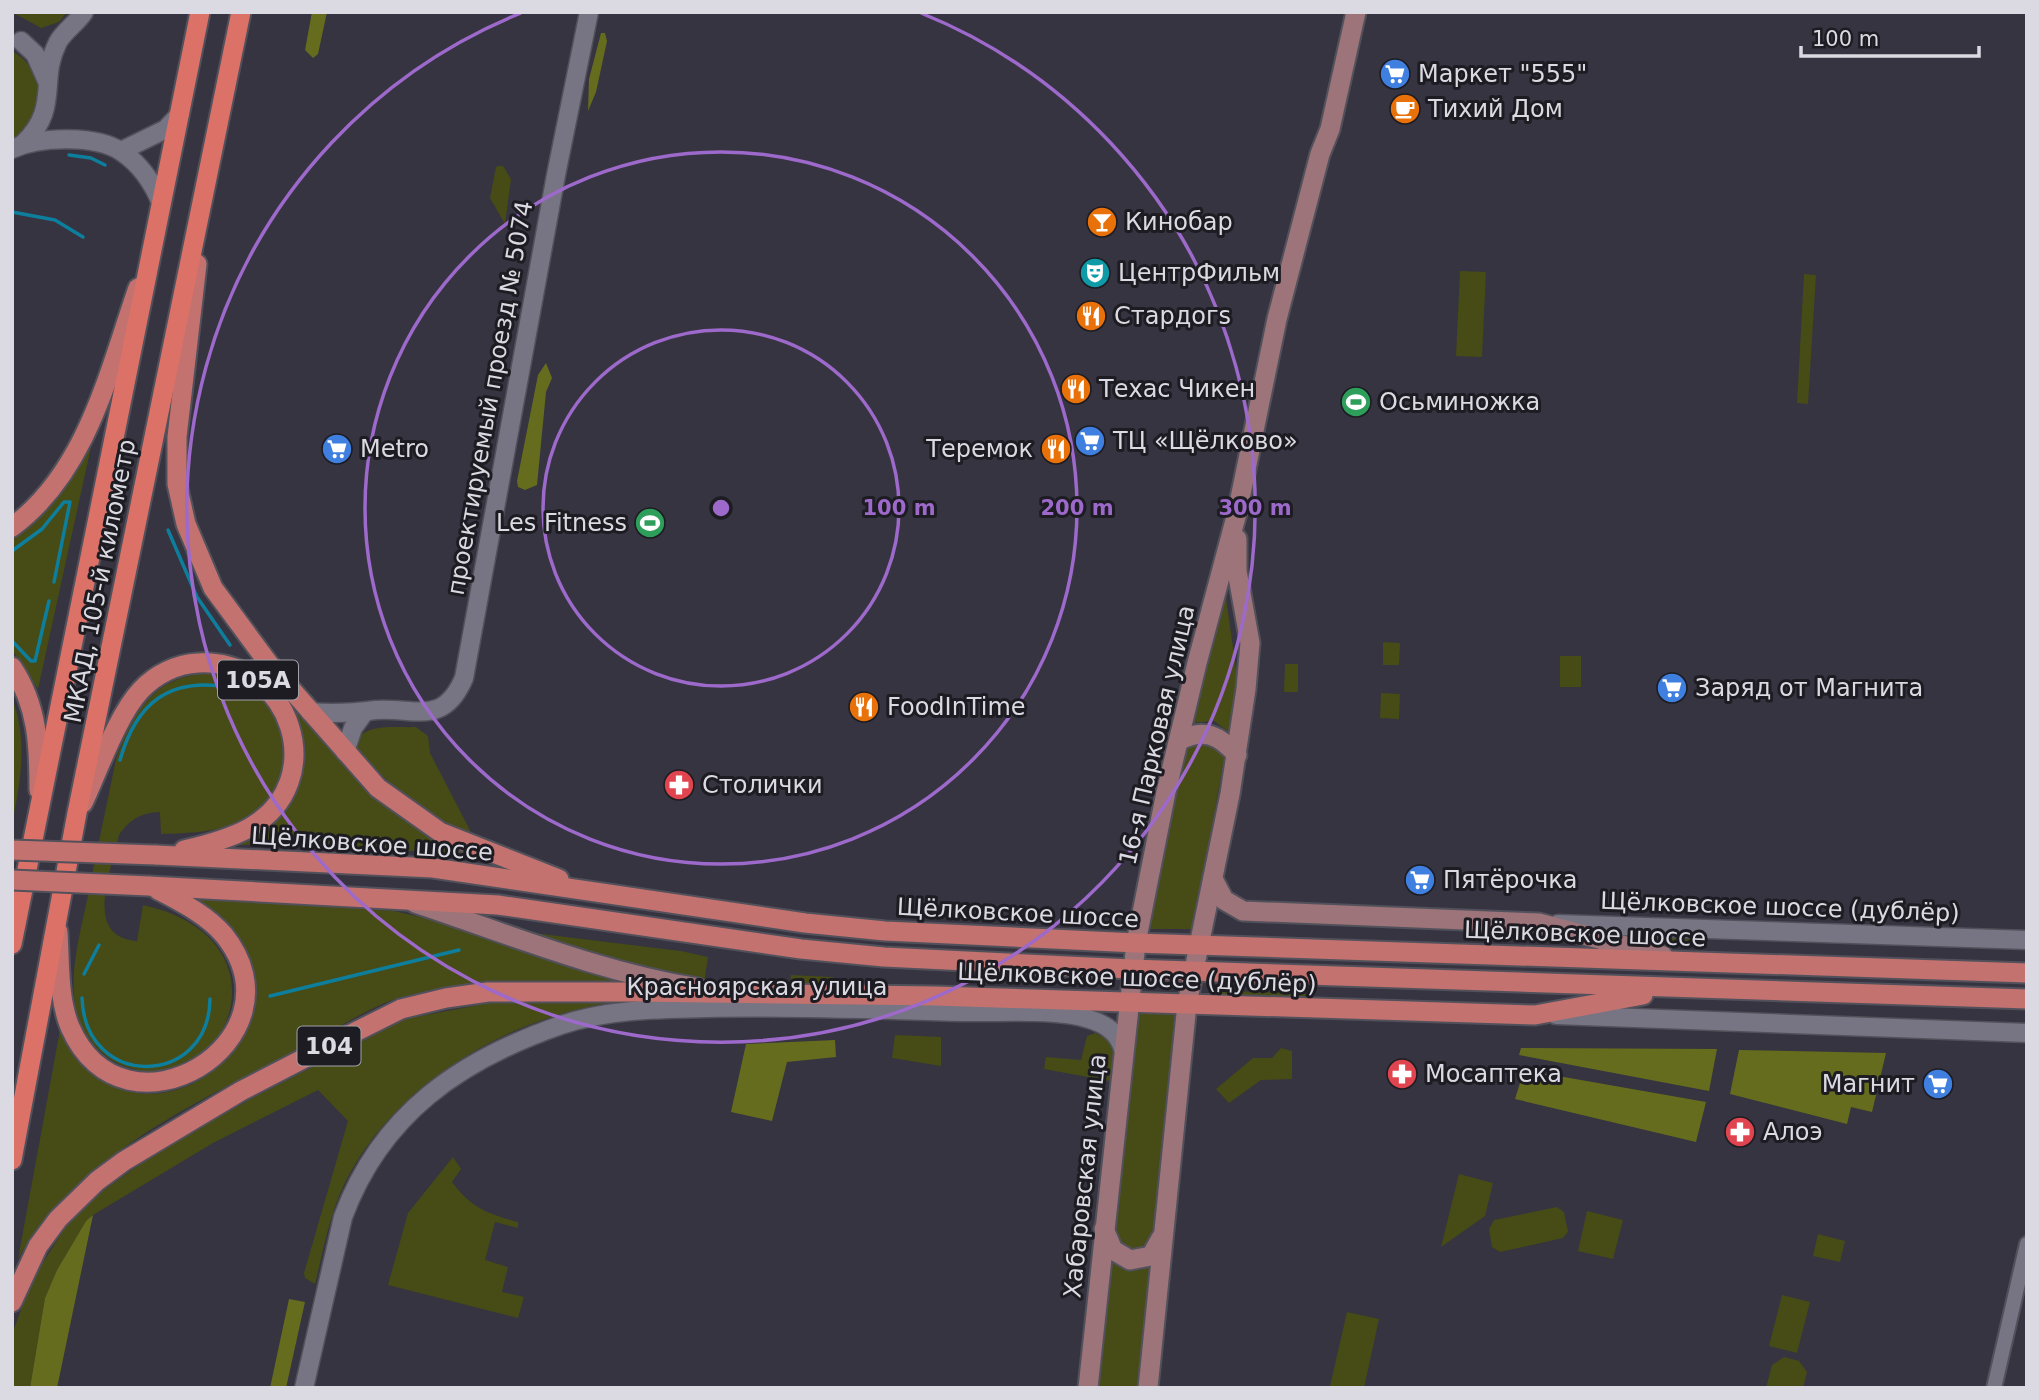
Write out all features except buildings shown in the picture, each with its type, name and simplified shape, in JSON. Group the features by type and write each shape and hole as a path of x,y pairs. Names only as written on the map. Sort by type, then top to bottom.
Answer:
{"highway":[{"name":"МКАД, 105-й километр","path":"12,944 200,12"},
{"name":"МКАД, 105-й километр","path":"12,1160 57,917 241,12"}],"main road":[{"name":"16-я Парковая улица","path":"1131,969 1197,663 1237,513 1279,309 1320,154 1330,129 1356,12"},
{"path":"207,176 177,437 177,484 186,524 213,588 245,634 378,788 423,822 469,845 532,867 579,889"},
{"path":"12,527 29,515 52,488 82,442 152,248"},
{"name":"16-я Парковая улица","path":"1193,971 1237,755 1250,643 1237,571 1237,513"},
{"name":"105A","path":"78,814 130,705 156,677 191,663 219,664 246,672 275,696 289,721 294,749 287,786 278,802 250,828 203,846 159,855"},
{"path":"12,667 35,714 39,805"},
{"path":"1180,740 1193,734 1210,733 1224,740 1237,755"},
{"name":"Щёлковское шоссе","path":"12,850 433,868 845,928 1136,943 2027,973"},
{"name":"Щёлковское шоссе (дублёр)","path":"1213,879 1224,901 1243,911 1539,923"},
{"name":"Щёлковское шоссе","path":"12,880 498,905 598,917 843,954 1131,969 2027,999"},
{"path":"57,917 65,1012 85,1051 121,1076 150,1082 179,1078 205,1066 234,1033 243,1005 242,975 232,948 214,925 150,886"},
{"path":"397,898 636,975 737,994"},
{"path":"1539,923 1681,961"},
{"name":"Хабаровская улица","path":"1088,1388 1131,969"},
{"path":"1148,1388 1187,1004 1193,971"},
{"name":"Щёлковское шоссе (дублёр)","path":"737,994 1128,1001 1535,1015 1680,988"},
{"name":"104","path":"12,1302 38,1246 58,1219 97,1181 124,1161 241,1091 401,1009 488,992 737,994"},
{"path":"1104,1228 1113,1250 1130,1261 1151,1256 1163,1233"}],"street":[{"path":"18,146 37,130 46,112 51,66 59,41 84,12"},
{"name":"проектируемый проезд № 5074","path":"310,712 428,712 444,706 464,678 555,175 589,12"},
{"path":"17,39 41,44 59,41"},
{"path":"17,39 36,54 45,71 49,89"},
{"path":"46,112 65,137"},
{"path":"121,151 166,129 180,114"},
{"path":"18,146 65,137 121,151 145,173 162,203"},
{"path":"345,752 353,728 364,713"},
{"name":"Щёлковское шоссе (дублёр)","path":"1539,923 2027,940"},
{"name":"Красноярская улица","path":"304,1388 325,1287 352,1193 389,1134 427,1094 472,1066 536,1035 593,1016 664,1009 848,1009 1075,1015 1112,1030 1118,1036 1123,1049"},
{"name":"Щёлковское шоссе (дублёр)","path":"1535,1015 2027,1033"},
{"path":"1994,1388 2027,1244"}],"green space":[{"path":"12,12 67,12 59,22 41,28"},
{"path":"312,12 327,12 318,54 313,58 305,50"},
{"path":"601,33 605,33 607,41 596,92 588,111 589,79"},
{"path":"12,51 29,65 38,85 39,96 35,118 29,128 12,142"},
{"path":"503,166 511,179 505,224 490,198 496,167"},
{"path":"1460,271 1486,272 1482,357 1456,356"},
{"path":"1804,274 1816,275 1808,404 1797,403"},
{"path":"546,363 552,378 546,392 537,485 525,490 518,487 517,481 538,375"},
{"path":"91,447 38,689 12,650 12,540 36,520 56,498"},
{"path":"1226,598 1237,676 1233,735 1214,721 1189,723"},
{"path":"1383,642 1400,643 1399,665 1383,665"},
{"path":"1560,656 1581,656 1581,687 1560,687"},
{"path":"1285,664 1298,664 1298,692 1284,692"},
{"path":"209,673 235,681 257,695 272,713 282,735 284,757 280,780 267,800 235,823 204,831 161,834 160,812 136,818 119,835 105,899 105,915 110,928 120,937 137,941 143,905 192,924 220,951 232,984 228,1016 213,1044 187,1064 154,1072 117,1063 103,1054 86,1034 78,1018 74,996 76,952 116,759 131,726 148,699 160,689 173,681"},
{"path":"1381,693 1400,694 1399,719 1380,718"},
{"path":"12,698 20,729 21,760 12,823"},
{"path":"295,709 371,792 413,825 465,854 291,844 236,845 273,821 296,790 302,772 303,752"},
{"path":"416,727 428,736 430,753 473,836 438,818 408,797 379,773 352,745 357,738 372,729"},
{"path":"1206,741 1225,753 1194,929 1147,929 1185,750 1195,743"},
{"path":"190,897 394,911 429,919 618,981 482,984 429,991 378,1006 186,1108 108,1159 73,1189 43,1222 18,1259 60,1030 97,1076 140,1093 184,1087 222,1063 248,1027 255,983 238,938"},
{"path":"1513,929 1535,931 1579,942 1545,942 1513,937"},
{"path":"525,932 681,951 708,957 704,983 670,979"},
{"path":"1629,935 1689,935 1692,945 1633,937"},
{"path":"791,975 832,977 843,982 845,987 790,984"},
{"path":"1213,993 1305,993 1305,1001 1209,999"},
{"path":"489,1003 609,1003 529,1025 491,1042 420,1089 389,1118 364,1151 338,1198 315,1284 305,1278 304,1273 348,1121 318,1090 213,1143 93,1215 86,1221 57,1270 45,1298 30,1388 12,1388 12,1334 32,1280 66,1226 104,1190 157,1152 247,1101 405,1019"},
{"path":"1134,1010 1178,1012 1154,1240 1137,1250 1123,1247 1112,1236"},
{"path":"1095,1033 1115,1043 1115,1082 1044,1069 1046,1057 1081,1060 1087,1036"},
{"path":"895,1035 941,1037 941,1066 892,1058"},
{"path":"835,1040 836,1057 787,1062 772,1121 731,1112 746,1044"},
{"path":"1281,1048 1292,1051 1292,1079 1261,1080 1229,1103 1216,1089 1253,1058 1272,1058"},
{"path":"1521,1048 1717,1049 1709,1091 1519,1055"},
{"path":"1739,1050 1886,1053 1872,1112 1851,1107 1847,1124 1730,1094"},
{"path":"1524,1070 1706,1102 1696,1142 1515,1099"},
{"path":"453,1157 461,1169 452,1182 466,1198 489,1212 518,1222 518,1228 495,1222 485,1260 508,1267 502,1292 524,1297 518,1318 388,1285 408,1213"},
{"path":"1459,1174 1493,1183 1485,1216 1441,1247"},
{"path":"1557,1207 1564,1212 1568,1232 1563,1238 1500,1252 1492,1247 1489,1229 1494,1220"},
{"path":"1587,1211 1623,1220 1613,1259 1578,1251"},
{"path":"93,1215 57,1388 30,1388 45,1298 57,1270 86,1221"},
{"path":"1818,1234 1845,1241 1840,1262 1813,1256"},
{"path":"1110,1257 1126,1270 1141,1270 1152,1261 1139,1388 1097,1388"},
{"path":"1782,1295 1810,1302 1797,1353 1769,1346"},
{"path":"289,1299 305,1302 286,1388 270,1388"},
{"path":"1347,1312 1379,1319 1364,1388 1330,1386"},
{"path":"1784,1357 1799,1361 1807,1372 1803,1388 1766,1388 1772,1365"}],"waterway":[{"path":"69,155 91,158 105,165"},
{"path":"12,212 55,220 83,237"},
{"path":"12,551 42,529 64,502 70,502 54,582"},
{"path":"168,530 197,597 230,645"},
{"path":"12,641 31,661 35,661 49,601"},
{"path":"120,760 135,724 145,710 158,699 188,686 228,687"},
{"path":"84,974 99,945"},
{"path":"270,996 459,950"},
{"path":"82,998 88,1028 103,1049 124,1062 147,1066 170,1062 190,1049 204,1028 210,999"}],"place":[{"name":"Маркет \"555\"","path":"1395,74"},
{"name":"Тихий Дом","path":"1405,109"},
{"name":"Кинобар","path":"1102,222"},
{"name":"ЦентрФильм","path":"1095,273"},
{"name":"Стардогs","path":"1091,316"},
{"name":"Техас Чикен","path":"1076,389"},
{"name":"Осьминожка","path":"1356,402"},
{"name":"ТЦ «Щёлково»","path":"1090,441"},
{"name":"Metro","path":"337,449"},
{"name":"Теремок","path":"1056,449"},
{"name":"Les Fitness","path":"650,523"},
{"name":"Заряд от Магнита","path":"1672,688"},
{"name":"FoodInTime","path":"864,707"},
{"name":"Столички","path":"679,785"},
{"name":"Пятёрочка","path":"1420,880"},
{"name":"Мосаптека","path":"1402,1074"},
{"name":"Магнит","path":"1938,1084"},
{"name":"Алоэ","path":"1740,1132"}]}
